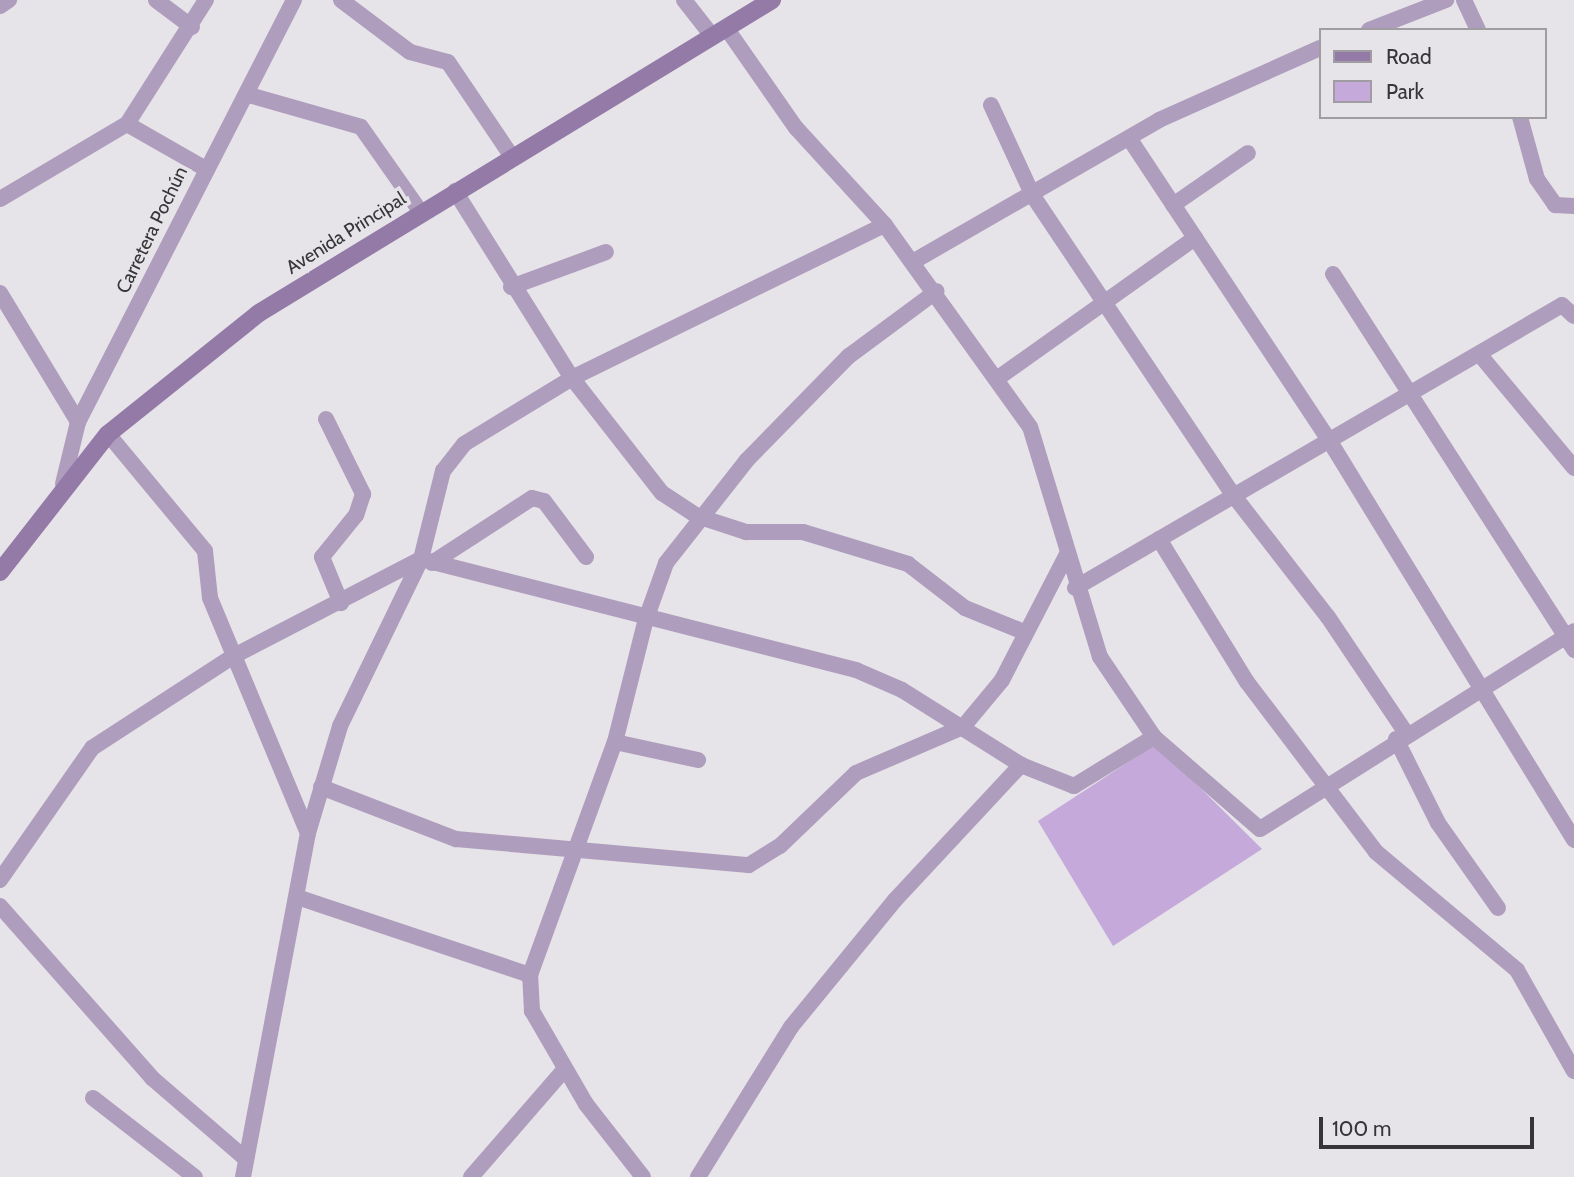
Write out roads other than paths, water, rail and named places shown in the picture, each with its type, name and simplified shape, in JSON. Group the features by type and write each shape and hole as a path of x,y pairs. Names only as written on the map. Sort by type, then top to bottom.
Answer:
{"main road":[{"name":"Avenida Principal","path":"0,572 63,484 108,434 259,313 420,211 772,0"}],"street":[{"path":"0,6 9,0"},
{"path":"156,0 192,27"},
{"path":"0,199 127,124 192,27 206,0"},
{"name":"Carretera Pochún","path":"63,484 78,422 206,169 248,95 294,0"},
{"path":"341,0 410,52 448,62 512,157"},
{"path":"684,0 720,33 791,122 916,260 998,378 1040,447 1075,588 1104,664 1154,737 1260,829 1324,783 1482,684 1571,639 1408,394 1333,274"},
{"path":"1372,28 1407,7 1446,0"},
{"path":"1464,0 1477,28"},
{"path":"916,260 1033,196 1129,138 1318,49"},
{"path":"248,95 361,127 420,211"},
{"path":"990,105 1033,196 1234,496 1328,617 1401,736 1438,823 1498,908"},
{"path":"1521,119 1537,179 1555,205 1574,206"},
{"path":"127,124 206,169"},
{"path":"1129,138 1329,440 1482,684 1574,839"},
{"path":"1174,205 1248,153"},
{"path":"455,191 510,287 572,378 662,494 697,516 746,532 803,533 908,564 965,608 1024,632"},
{"path":"243,1177 308,833 321,787 363,668 427,561 452,454 572,378 885,225"},
{"path":"998,378 1195,238"},
{"path":"510,287 606,252"},
{"path":"643,1177 565,1069 532,1011 530,975 578,854 615,741 646,619 666,564 697,516 849,356 937,291"},
{"path":"0,293 78,422"},
{"path":"1075,588 1408,394 1570,306"},
{"path":"1480,355 1574,468"},
{"path":"327,419 363,494 356,515 323,557 341,603"},
{"path":"108,434 205,551 210,598 232,657 308,833"},
{"path":"0,880 92,748 232,657 427,561 532,498 544,501 586,556"},
{"path":"1159,539 1247,682 1376,852 1517,970 1574,1071"},
{"path":"321,787 456,839 518,841 578,854 749,865 780,846 856,773 963,727 1002,680 1024,632 1067,554"},
{"path":"427,561 646,619 856,670 963,727 1021,765 1080,785 1154,737"},
{"path":"615,741 698,760"},
{"path":"698,1177 791,1027 895,900 1021,765"},
{"path":"297,897 530,975"},
{"path":"0,906 152,1078 246,1159"},
{"path":"471,1177 565,1069"},
{"path":"93,1098 195,1177"}]}
